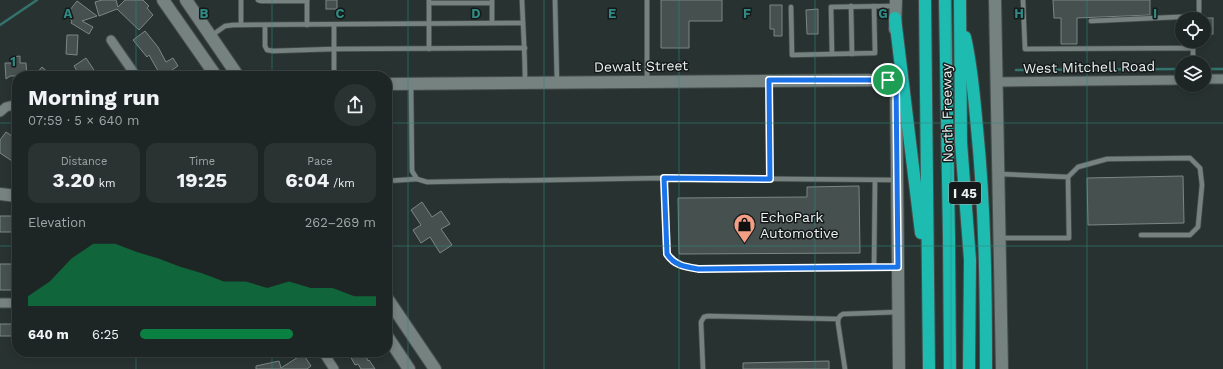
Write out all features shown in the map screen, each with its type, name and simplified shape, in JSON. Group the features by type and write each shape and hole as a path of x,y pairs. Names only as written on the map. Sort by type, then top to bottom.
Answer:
{"highway":[{"name":"North Freeway","path":"925,0 929,369"},
{"name":"North Freeway","path":"945,0 950,369"},
{"name":"North Freeway","path":"960,0 961,142 970,260 969,369"},
{"path":"895,8 929,295"},
{"path":"960,17 971,62 980,159 986,369"}],"main road":[{"path":"163,0 213,71"},
{"path":"186,0 235,71"},
{"path":"995,0 1002,369"},
{"path":"895,8 899,369"},
{"name":"Dewalt Street","path":"392,84 896,80"},
{"path":"0,194 12,195"},
{"path":"392,305 435,369"},
{"path":"392,344 409,369"}],"street":[{"path":"111,40 133,71"},
{"path":"1211,79 1223,79"},
{"name":"West Mitchell Road","path":"997,82 1175,80"},
{"path":"0,112 6,107 12,105"},
{"path":"0,303 12,303"},
{"path":"326,357 334,369"}],"lane":[{"path":"240,0 241,25"},
{"path":"258,0 307,1 308,25"},
{"path":"522,0 522,23 525,48 525,83"},
{"path":"555,0 557,82"},
{"path":"647,0 647,81"},
{"path":"1023,0 1025,49 1193,48 1194,56"},
{"path":"1091,21 1200,16 1199,0"},
{"path":"429,49 429,2 492,2 492,23"},
{"path":"851,6 852,54"},
{"path":"791,7 792,55 876,53 874,6"},
{"path":"832,54 831,7 874,6 895,8"},
{"path":"211,36 225,26 241,25 522,23"},
{"path":"265,25 265,46 267,50 273,51 334,49 525,48"},
{"path":"334,25 334,71"},
{"path":"769,80 770,179"},
{"path":"411,83 412,171 417,179"},
{"path":"1000,238 1068,238 1068,177 1078,167 1107,159 1190,158 1200,168 1202,185 1198,227 1190,235 1141,235"},
{"path":"999,174 1068,177"},
{"path":"392,181 417,179 427,182 664,178 896,180"},
{"path":"664,178 667,254 671,261 682,266 699,269 898,267"},
{"path":"874,267 875,180"},
{"path":"845,369 838,319 840,315 898,312"},
{"path":"703,369 701,322 704,317 838,319"}],"building":[{"path":"102,0 116,0 118,7 125,0 143,0 149,6 147,8 153,15 139,30 117,9 99,16 95,2"},
{"path":"326,0 337,0 337,9 326,9"},
{"path":"661,0 722,0 722,21 689,21 689,48 661,48"},
{"path":"1053,0 1150,0 1150,15 1077,18 1077,44 1061,44 1061,18 1054,18"},
{"path":"77,1 97,16 82,21 93,27 89,34 71,23 72,21 66,15"},
{"path":"770,5 782,5 782,36 774,36 774,29 770,29"},
{"path":"818,9 818,34 807,34 806,10"},
{"path":"1211,18 1213,18 1213,34 1211,34"},
{"path":"145,31 158,47 166,62 173,58 178,66 172,71 158,71 149,55 147,57 133,40"},
{"path":"67,35 78,35 77,55 66,54"},
{"path":"20,56 20,63 26,63 27,71 12,71 12,76 6,79 5,63 13,63 12,57"},
{"path":"86,58 95,71 77,71 74,66"},
{"path":"42,67 46,71 38,71"},
{"path":"6,132 12,136 12,161 0,153 0,140"},
{"path":"1183,176 1184,223 1088,225 1087,178"},
{"path":"859,186 860,253 679,254 678,198 807,197 807,187"},
{"path":"422,202 432,217 441,211 450,224 441,229 452,245 440,253 430,237 421,243 413,230 421,225 411,210"},
{"path":"0,216 12,216 12,232 0,232"},
{"path":"0,264 12,264 12,290 0,290"},
{"path":"0,324 12,324 12,336 0,336"},
{"path":"298,357 305,357 311,366 307,369 256,369 256,366 279,361 281,368"},
{"path":"351,357 366,357 375,369 361,369 358,364 355,365"},
{"path":"829,361 829,369 743,369 743,363"}],"waterway":[{"path":"0,25 37,0"},
{"path":"1016,70 1175,69"},
{"path":"1211,69 1223,69"}],"place":[{"name":"EchoPark Automotive","path":"744,244"}],"route":[{"path":"769,80 888,80 896,80 898,267 699,269 682,266 671,261 667,254 664,178 770,179 769,80"}]}
